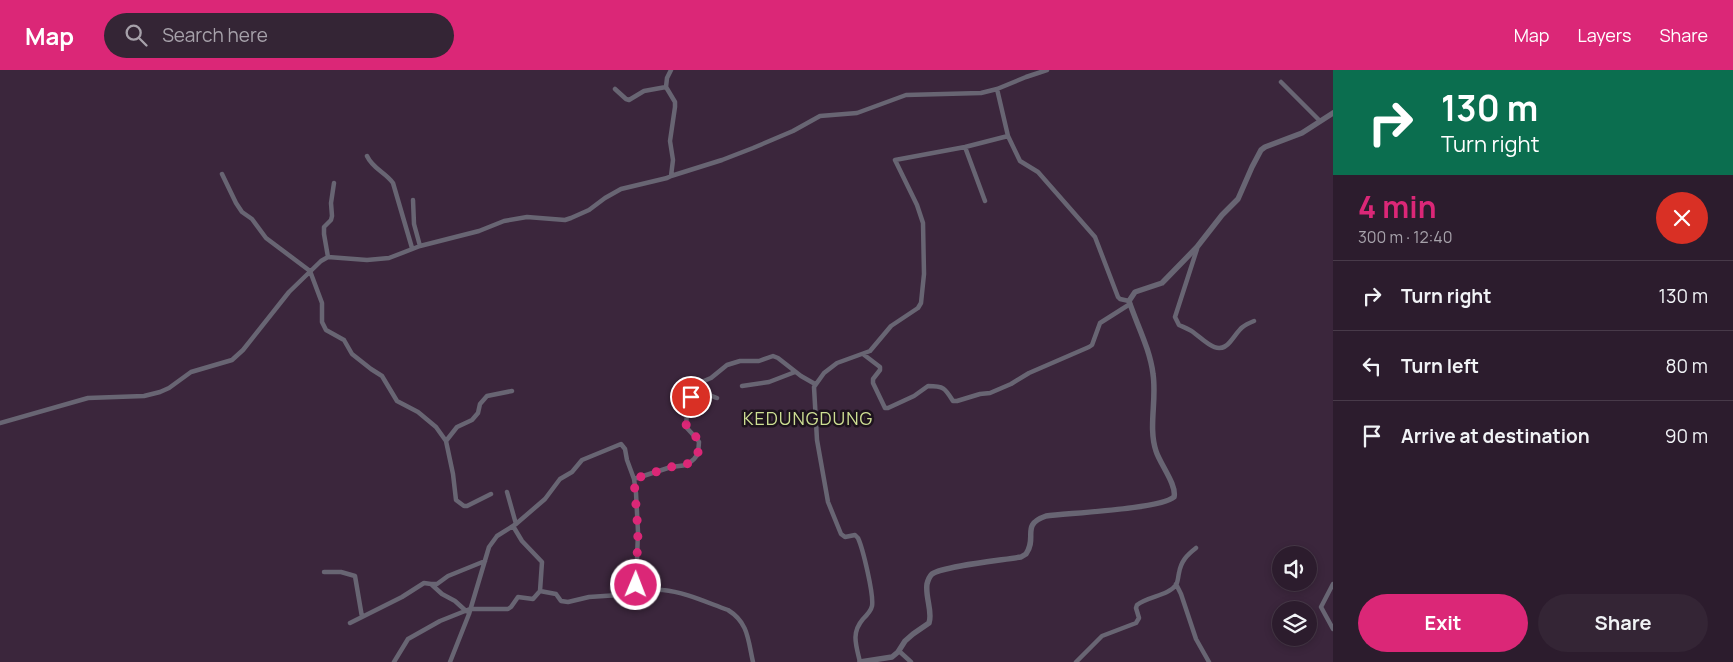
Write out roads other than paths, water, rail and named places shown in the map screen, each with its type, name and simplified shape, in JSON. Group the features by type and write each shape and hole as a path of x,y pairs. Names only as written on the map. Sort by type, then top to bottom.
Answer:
{"street":[{"path":"670,176 673,160 670,141 675,102 666,88 667,78 671,70"},
{"path":"0,423 88,398 144,396 160,392 170,388 191,372 232,360 243,350 288,292 328,256 379,259 400,254 412,248 479,231 504,221 527,217 565,220 589,210 621,189 662,180 753,148 793,131 820,116 857,113 906,96 980,93 997,89 1047,70"},
{"path":"1281,82 1320,121"},
{"path":"615,90 629,100 644,91 666,88"},
{"path":"997,89 1008,136 1020,161 1038,172 1095,237 1118,297 1129,303 1149,353 1155,392 1154,445 1175,490 1174,497 1169,500 1146,505 1046,516 1032,523 1029,550 1021,557 953,568 933,574 928,578 927,586 929,623 913,634 892,657 860,662 854,635 860,623 872,608 872,597 858,538 855,535 845,536 841,534 828,502 815,426 815,384 824,373 838,363 870,351 891,326 918,308 921,303 923,294 923,223 917,205 895,160 965,147 1008,136"},
{"path":"863,354 880,367 880,370 873,379 873,383 885,408 888,408 914,396 928,386 943,387 947,390 953,401 990,393 1011,384 1029,373 1089,347 1092,345 1100,323 1129,303 1135,292 1162,283 1198,246 1222,215 1238,199 1261,150 1270,144 1302,133 1333,113"},
{"path":"965,147 985,201"},
{"path":"367,156 374,168 389,177 393,183 412,248"},
{"path":"222,174 236,204 242,212 252,219 266,238 310,271 322,302 322,322 326,330 344,340 352,354 382,376 397,400 431,422 446,441 456,500 467,506 491,494"},
{"path":"328,256 324,227 331,220 332,216 331,203 334,183"},
{"path":"413,200 414,224 420,246"},
{"path":"1198,246 1175,317 1179,325 1208,344 1222,348 1231,341 1242,326 1254,321"},
{"path":"634,479 687,464 694,459 698,454 699,445 698,439 686,427 689,393 694,385 711,378 727,365 740,361 759,361 773,356 815,384"},
{"path":"742,386 776,380 795,372"},
{"path":"446,441 457,427 472,420 478,413 480,404 487,396 512,391"},
{"path":"688,404 693,394 696,393 703,393 717,398"},
{"path":"450,662 463,631 468,610 491,544 498,536 515,525 544,499 560,479 572,472 582,460 618,444 624,446 634,479 638,532 636,585 638,588"},
{"path":"394,662 408,638 440,621 468,610 510,609 518,597 533,599 540,591 542,562 522,541 515,525 507,492"},
{"path":"1076,662 1102,636 1136,623 1139,618 1136,608 1139,603 1172,589 1176,584 1184,557 1196,548"},
{"path":"350,623 424,583 437,584 448,576 480,561 485,561"},
{"path":"324,572 341,572 355,576 362,618"},
{"path":"432,584 442,594 468,610"},
{"path":"1176,584 1196,639 1209,662"},
{"path":"1333,584 1321,607 1333,629"},
{"path":"540,591 556,594 561,601 568,602 589,596 623,594 638,588 676,592 728,610 740,618 747,632 753,662"},
{"path":"899,651 911,662"}],"district":[{"name":"KEDUNGDUNG","path":"808,419"}]}
